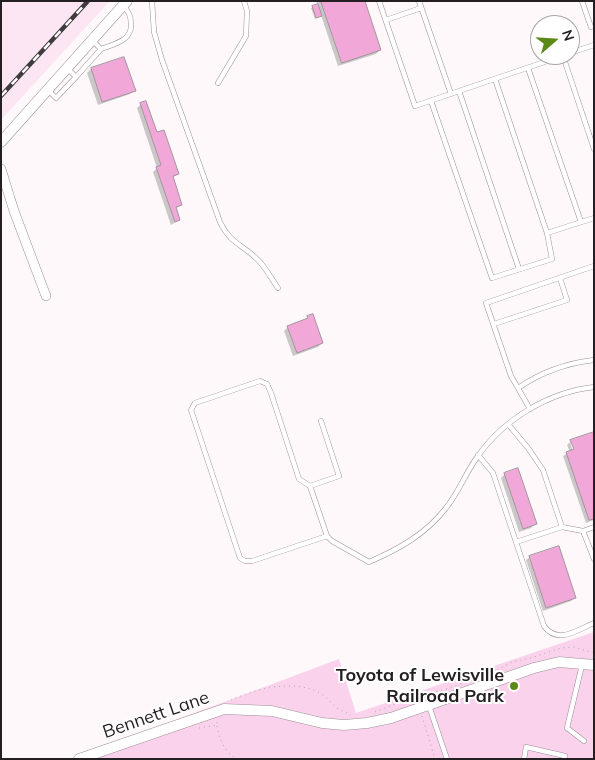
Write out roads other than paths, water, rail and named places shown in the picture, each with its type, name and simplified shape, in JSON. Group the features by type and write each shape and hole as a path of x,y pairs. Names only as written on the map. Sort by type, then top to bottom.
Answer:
{"street":[{"path":"1,142 125,3"},
{"path":"1,169 14,211 46,296"},
{"name":"Bennett Lane","path":"79,759 220,710 247,708 272,711 322,723 344,725 367,724 534,668 559,662 594,665"}],"lane":[{"path":"152,1 154,32 160,54 220,222 226,233 236,244 256,258 278,288"},
{"path":"218,83 246,36 244,1"},
{"path":"379,1 415,106 536,65"},
{"path":"419,1 451,94"},
{"path":"582,1 591,27"},
{"path":"48,90 56,98 101,49 122,41 131,31 131,16 125,3"},
{"path":"386,20 421,8"},
{"path":"92,40 101,49"},
{"path":"580,50 594,45"},
{"path":"567,65 594,149"},
{"path":"67,68 76,77"},
{"path":"528,68 581,222"},
{"path":"431,101 492,278 552,259 547,233 495,79"},
{"path":"459,91 519,269"},
{"path":"547,233 594,218"},
{"path":"530,410 511,376 486,303 594,266"},
{"path":"494,324 567,300 560,278"},
{"path":"518,388 530,380 549,372 571,364 594,360"},
{"path":"326,536 252,561 245,561 240,558 191,410 195,403 260,381 267,384 299,479 310,486 326,536 368,562 396,550 413,540 429,526 447,508 478,455 497,434 517,417 564,394 594,387"},
{"path":"310,486 339,476 321,422"},
{"path":"508,424 543,470 562,527"},
{"path":"478,455 493,473 544,626 556,636 563,636 594,623"},
{"path":"516,542 562,527 583,530 594,527"},
{"path":"583,530 594,559"},
{"path":"582,663 568,728 584,741"},
{"path":"428,704 447,759"},
{"path":"524,759 526,747 565,756 564,759"}],"railway":[{"path":"1,96 88,1"}],"place":[{"name":"Toyota of Lewisville Railroad Park","path":"514,686"}]}
